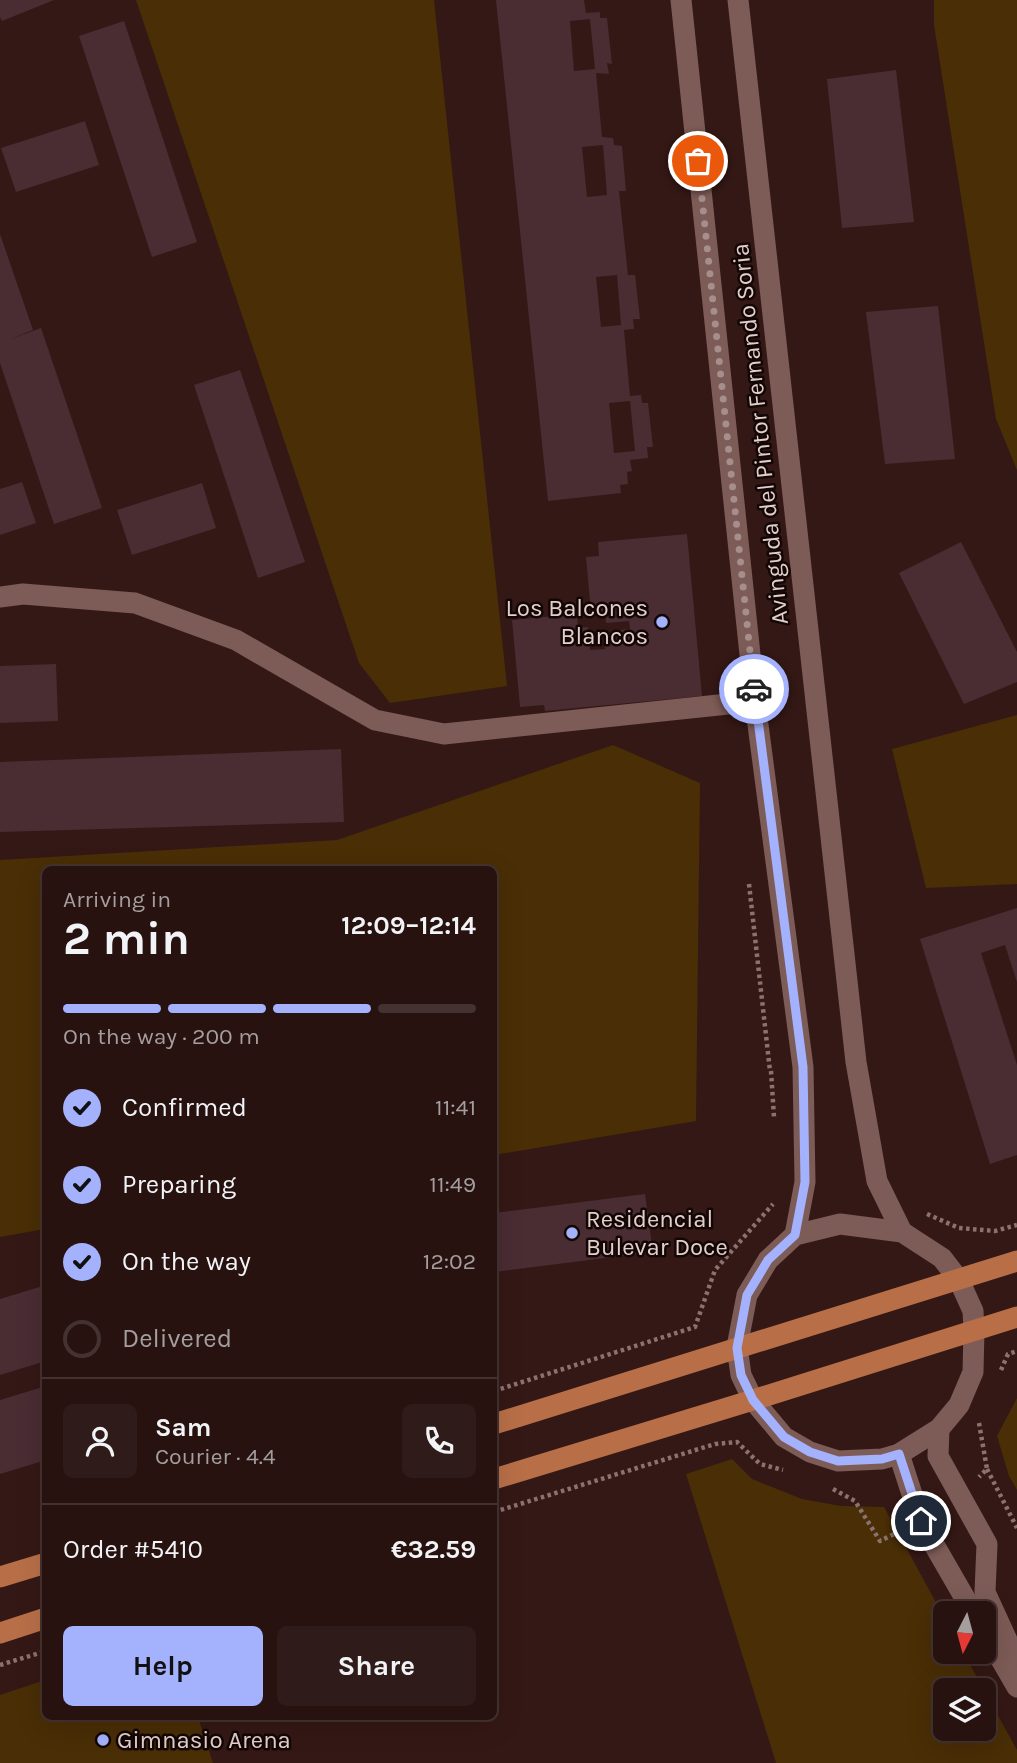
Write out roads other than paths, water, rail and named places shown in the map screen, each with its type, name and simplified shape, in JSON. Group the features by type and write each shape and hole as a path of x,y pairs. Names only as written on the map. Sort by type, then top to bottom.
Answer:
{"main road":[{"path":"497,1423 1017,1261"},
{"path":"497,1478 1017,1317"},
{"path":"0,1577 42,1564"},
{"path":"0,1633 42,1619"}],"street":[{"name":"Avinguda del Pintor Fernando Soria","path":"681,0 755,702 803,1067 805,1182 795,1235"},
{"name":"Avinguda del Pintor Fernando Soria","path":"738,0 856,1062 877,1181 902,1232"},
{"path":"0,597 23,594 135,603 236,640 375,720 444,734 755,702"},
{"path":"841,1224 902,1232 942,1258 959,1280 973,1311 973,1372 959,1405 939,1429 899,1454 882,1459 838,1461 810,1452 784,1437 753,1400 741,1375 737,1348 747,1295 768,1260 795,1235 841,1224"},
{"path":"939,1429 938,1456 987,1544 985,1592 1017,1662"},
{"path":"899,1454 921,1521 967,1601"},
{"path":"996,1651 1017,1687"}],"place":[{"name":"Los Balcones Blancos","path":"662,622"},
{"name":"Residencial Bulevar Doce","path":"572,1233"},
{"name":"Gimnasio Arena","path":"103,1740"}]}
